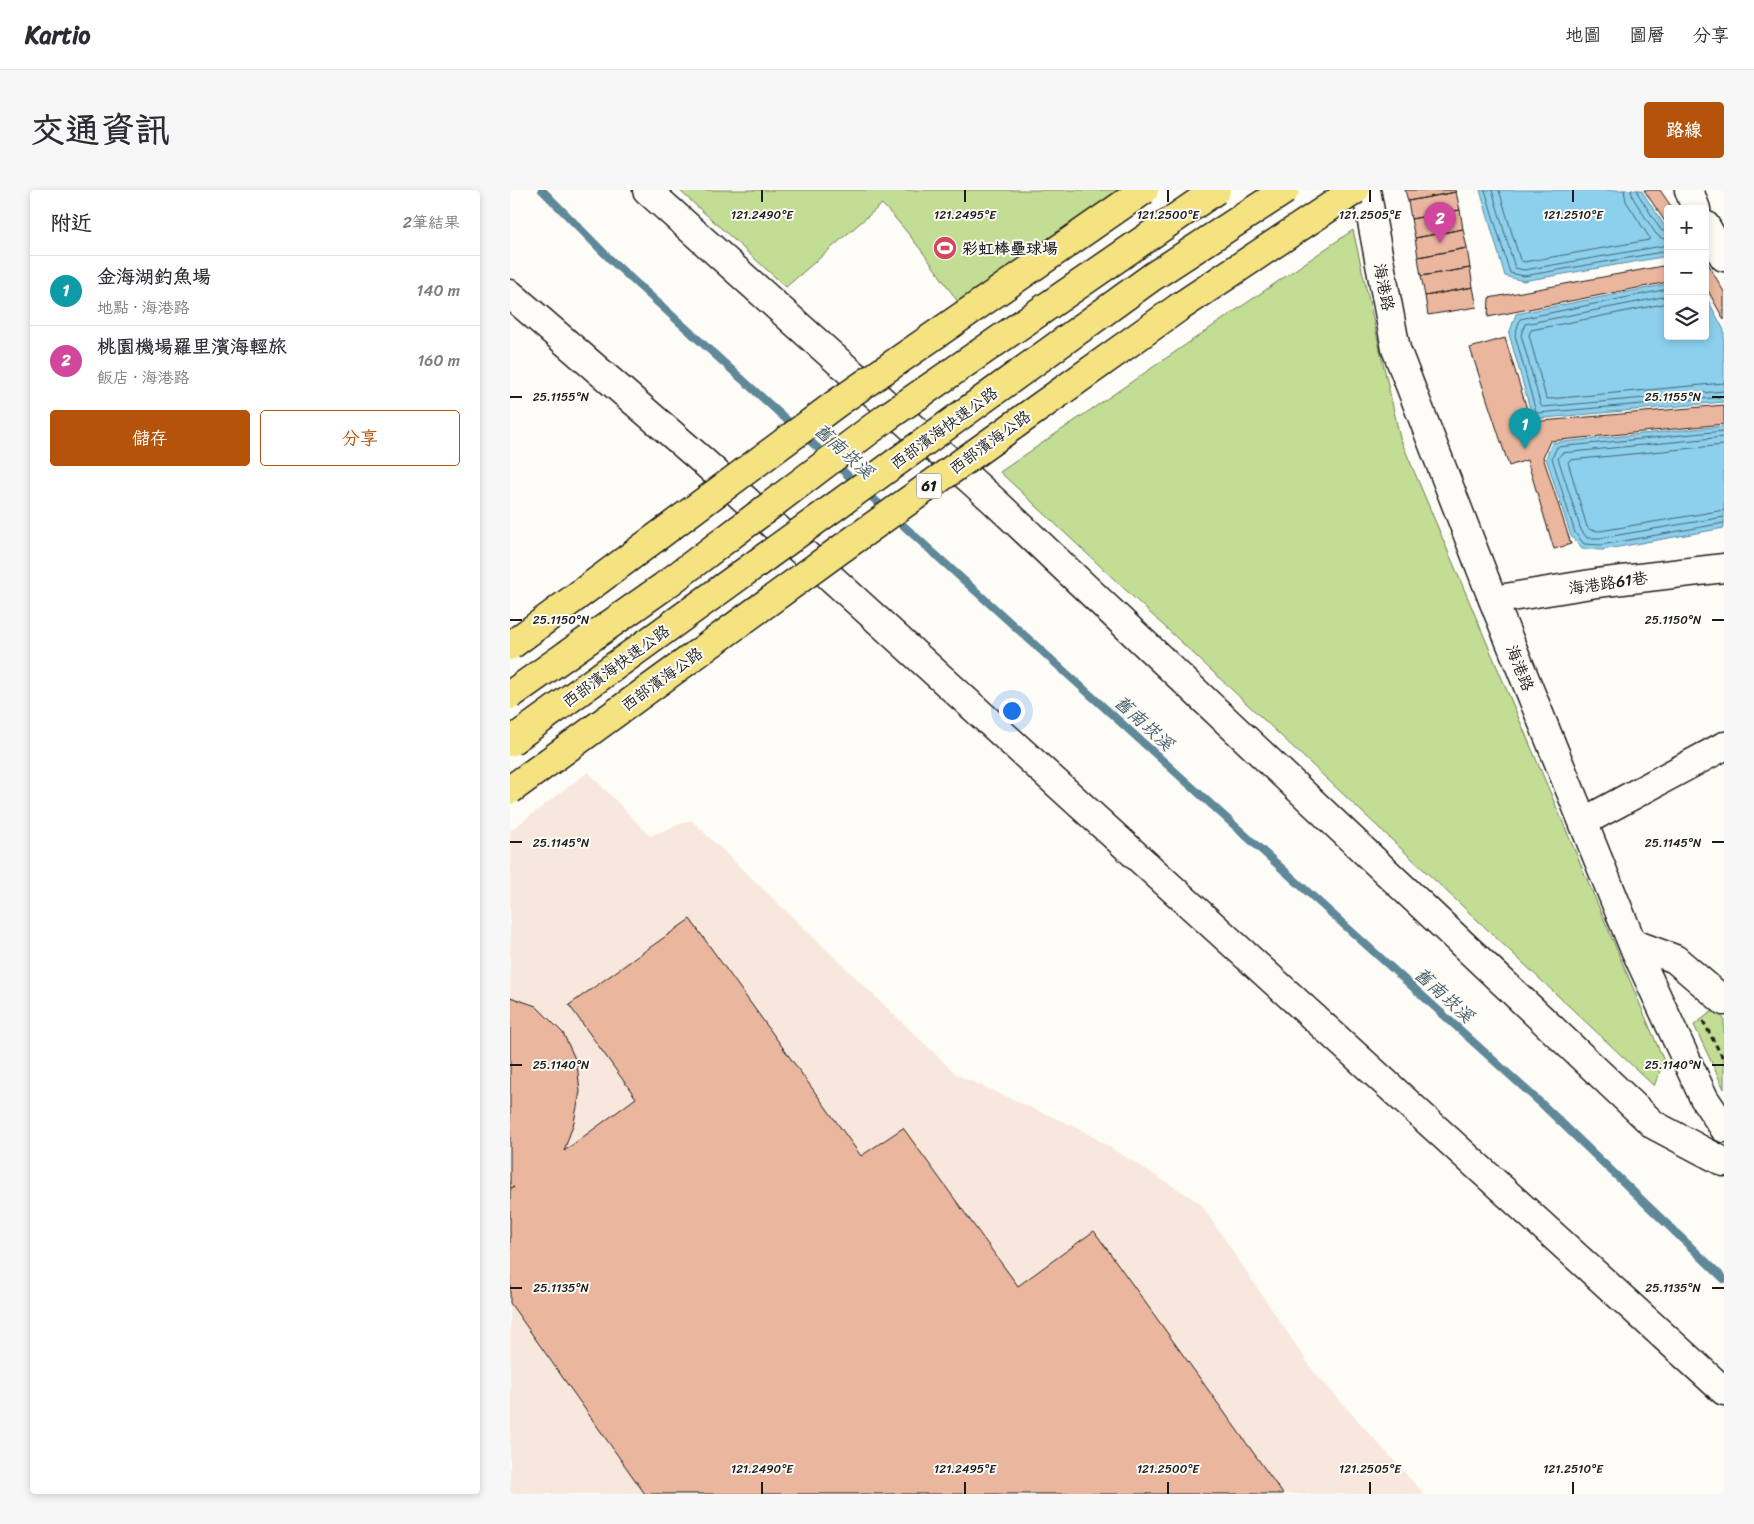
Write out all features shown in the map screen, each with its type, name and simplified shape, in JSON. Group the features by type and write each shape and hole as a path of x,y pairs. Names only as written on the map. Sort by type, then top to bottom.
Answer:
{"main road":[{"path":"510,646 837,403 1144,190"},
{"path":"510,695 663,587 887,417 1216,190"},
{"name":"西部濱海快速公路","path":"510,742 1152,277 1284,190"},
{"name":"西部濱海公路","path":"510,790 833,554 1178,308 1354,190"}],"street":[{"path":"647,190 993,500 1654,1125 1724,1162"},
{"name":"海港路","path":"1366,190 1396,349 1493,600 1632,943 1704,1098 1724,1128"},
{"path":"1689,190 1695,205"},
{"path":"1709,232 1724,257"},
{"path":"510,294 711,468 1724,1391"},
{"name":"海港路61巷","path":"1493,600 1597,583 1724,568"},
{"path":"1583,822 1724,746"},
{"path":"1632,943 1675,959 1724,1001"}],"shaded area":[{"path":"588,772 650,836 691,820 957,1075 1080,1129 1200,1203 1314,1372 1424,1494 510,1494 510,831"}],"green space":[{"path":"679,190 1129,190 960,305 914,240 882,204 786,287"},
{"path":"1353,230 1400,438 1664,1061 1654,1086 1000,472"},
{"path":"1714,1010 1724,1019 1724,1089 1694,1025"}],"water":[{"path":"1480,190 1641,190 1664,225 1664,257 1523,281 1505,276"},
{"path":"1664,285 1664,340 1709,340 1709,302 1724,330 1724,402 1533,419 1509,334 1516,314"},
{"path":"1724,426 1724,528 1602,550 1582,549 1571,536 1546,458 1552,443"}],"building":[{"path":"1405,190 1456,190 1456,192 1408,201"},
{"path":"1644,190 1660,190 1670,205 1664,205 1664,220"},
{"path":"1456,192 1460,210 1411,219 1408,201"},
{"path":"1460,210 1463,229 1415,238 1411,219"},
{"path":"1463,229 1467,248 1418,257 1415,238"},
{"path":"1467,248 1470,268 1421,276 1418,257"},
{"path":"1709,265 1724,292 1724,320 1709,292"},
{"path":"1664,266 1664,283 1488,317 1489,298"},
{"path":"1470,268 1473,287 1425,296 1421,276"},
{"path":"1473,287 1477,307 1428,315 1425,296"},
{"path":"1505,338 1531,422 1724,405 1724,424 1550,441 1543,457 1571,544 1554,549 1527,460 1509,466 1470,348"},
{"path":"690,919 861,1156 903,1128 1018,1286 1094,1231 1283,1494 645,1494 510,1303 510,1190 514,1187 510,1188 510,997 536,1006 563,1033 577,1063 580,1092 574,1122 564,1151 636,1098 569,1005"}],"waterway":[{"name":"舊南崁溪","path":"542,190 612,261 886,510"},
{"name":"舊南崁溪","path":"895,518 1543,1105 1724,1279"}],"place":[{"name":"桃園機場羅里濱海輕旅","path":"1440,243"},
{"name":"彩虹棒壘球場","path":"945,248"},
{"name":"金海湖釣魚場","path":"1525,449"}]}
